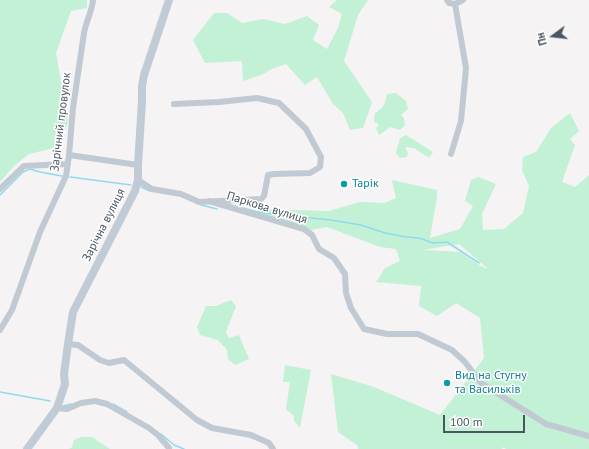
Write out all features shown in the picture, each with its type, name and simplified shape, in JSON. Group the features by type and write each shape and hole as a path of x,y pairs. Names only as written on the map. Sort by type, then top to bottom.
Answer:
{"street":[{"name":"Зарічний провулок","path":"0,330 12,310 40,232 66,176 73,108 84,33 86,23 93,7 93,0"},
{"name":"Зарічна вулиця","path":"28,449 57,408 65,384 64,374 73,312 136,191 138,180 142,86 144,75 170,0"},
{"path":"447,0 449,3 455,4 463,0"},
{"path":"451,154 461,121 466,68 455,4"},
{"path":"138,180 152,189 181,194 199,202 261,199 264,196 268,175 310,173 320,167 321,157 306,129 279,103 257,98 219,102 174,104"},
{"path":"69,155 138,164"},
{"path":"0,189 24,166 68,164"},
{"name":"Паркова вулиця","path":"209,202 304,229 312,235 319,248 334,258 345,274 346,293 351,308 364,329 387,334 418,334 452,350 465,362 481,383 546,424 586,435"},
{"path":"68,344 78,345 100,360 109,363 124,360 197,420 212,428 251,435 268,443 273,449"},
{"path":"57,408 67,409 82,403 95,401 107,404 149,428 158,435 169,448"}],"green space":[{"path":"0,0 87,0 87,8 71,11 56,53 68,122 58,147 29,154 14,166 0,182"},
{"path":"337,0 368,0 358,15 344,61 372,102 363,128 350,130 343,113 333,104 317,77 305,85 286,64 243,81 242,61 205,63 193,40 214,13 227,13 242,23 263,19 285,24 307,16 319,25 313,40 327,49 338,28 342,14 329,7"},
{"path":"396,93 406,101 408,109 401,115 404,118 405,125 400,130 390,127 379,135 376,128 379,125 374,121 375,113 384,105 387,94"},
{"path":"570,113 579,131 570,139 575,145 562,182 575,187 589,175 589,449 506,449 503,447 502,449 358,449 358,446 338,432 331,374 374,387 440,415 484,358 480,318 456,303 437,316 419,306 421,286 376,282 385,268 400,261 396,249 380,247 327,227 311,230 255,214 259,209 329,211 360,202 384,203 396,198 392,180 437,190 430,238 460,229 473,206 465,201 471,180 478,177 496,184 482,214 483,230 504,229 523,213 529,186 522,170 523,157 536,152 551,128","holes":["459,244 487,268 481,266 460,252 423,250"]},
{"path":"406,135 433,152 429,158 414,148 405,147 408,153 407,157 400,158 396,153 400,138"},
{"path":"231,300 236,306 226,332 229,338 239,335 249,359 235,365 228,359 227,350 218,340 200,335 197,327 206,306 216,306"},
{"path":"285,365 311,370 300,428 294,421 294,416 286,409 290,382 283,382"},
{"path":"81,437 92,437 110,449 69,449 72,447 74,440"}],"waterway":[{"path":"0,195 23,172 30,169 62,176"},
{"path":"70,177 131,185"},
{"path":"141,187 150,191"},
{"path":"201,205 217,209"},
{"path":"243,208 262,213 331,220 361,225 385,233 419,238 433,243 447,242 479,263"},
{"path":"0,392 50,401"},
{"path":"63,406 71,404"},
{"path":"113,404 127,412"},
{"path":"161,434 174,445 184,449"}],"place":[{"name":"Тарік","path":"344,184"},
{"name":"Вид на Стугну та Васильків","path":"447,383"}]}
